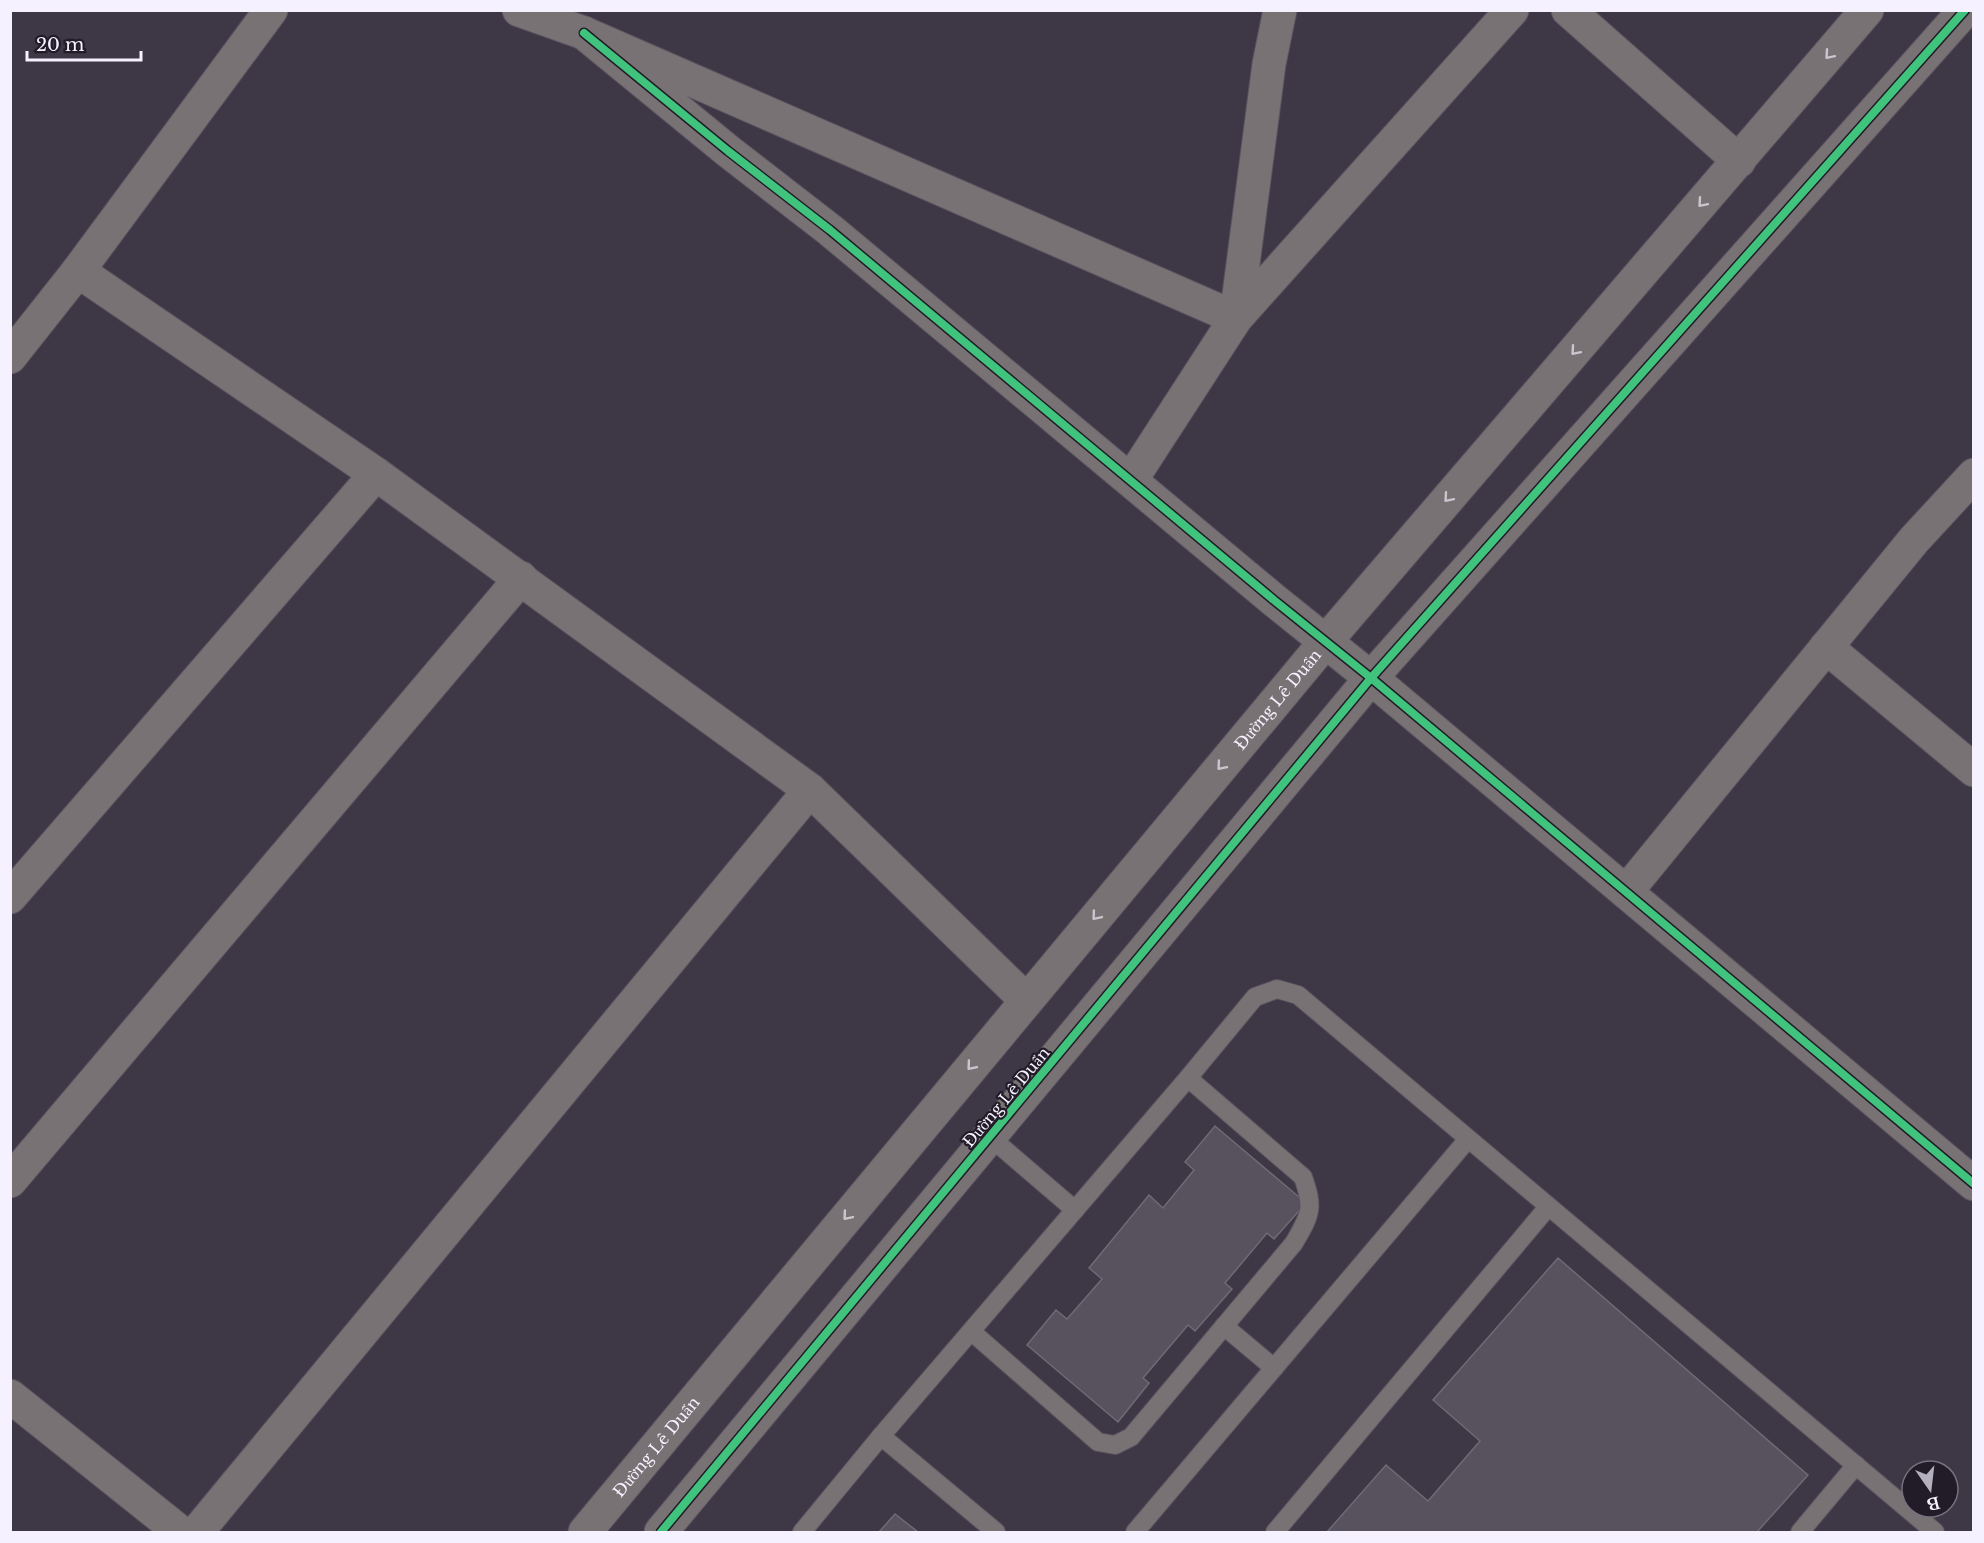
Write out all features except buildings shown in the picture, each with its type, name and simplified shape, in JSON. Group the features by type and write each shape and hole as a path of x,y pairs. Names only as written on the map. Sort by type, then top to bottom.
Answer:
{"street":[{"path":"10,357 78,271 272,10"},
{"path":"519,10 584,33 1236,318"},
{"path":"1236,318 1269,64 1280,10"},
{"path":"1131,480 1236,318 1512,10"},
{"path":"1568,10 1738,160"},
{"name":"Đường Lê Duẩn","path":"585,1533 1326,640 1867,10"},
{"name":"Đường Lê Duẩn","path":"661,1533 1371,678 1965,10"},
{"path":"584,33 728,152 830,230 1275,601 1326,640 1974,1185"},
{"path":"78,271 376,474 810,790 1026,1000"},
{"path":"10,897 376,474"},
{"path":"1626,892 1914,540 1974,475"},
{"path":"10,1181 520,578"},
{"path":"1826,647 1974,770"},
{"path":"197,1533 810,790"},
{"path":"10,1396 180,1533"}],"lane":[{"path":"802,1533 881,1436 1076,1210 1255,997 1277,989 1298,995 1935,1533"},
{"path":"972,1332 1098,1442 1115,1445 1131,1437 1294,1243 1307,1222 1311,1199 1303,1176 1188,1078"},
{"path":"990,1137 1076,1210"},
{"path":"1135,1533 1468,1139"},
{"path":"1275,1533 1548,1207"},
{"path":"1224,1326 1274,1368"},
{"path":"881,1436 996,1533"},
{"path":"1800,1533 1857,1465"}],"cycle path":[{"path":"661,1532 1371,678 1965,10"},
{"path":"584,33 728,151 830,230 1275,601 1371,678 1974,1184"}]}
